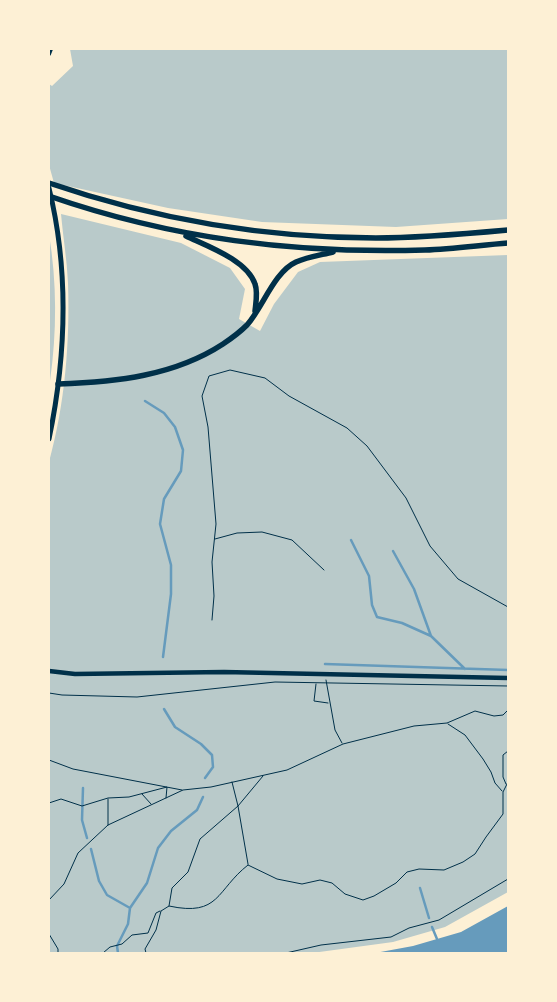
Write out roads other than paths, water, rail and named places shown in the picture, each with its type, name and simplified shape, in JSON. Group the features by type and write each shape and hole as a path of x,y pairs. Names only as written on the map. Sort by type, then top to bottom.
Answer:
{"highway":[{"path":"49,183 123,206 181,220 255,231 341,238 376,238 427,237 508,230"},
{"path":"49,196 180,233 254,244 340,250 427,250 508,243"},
{"path":"180,233 218,252 241,265 246,270 256,284 257,298 254,315"},
{"path":"58,384 104,382 160,373 212,351 236,335 254,315 287,268 297,261 340,250"}],"main road":[{"path":"49,188 57,235 63,306 58,384 49,439"}],"street":[{"path":"49,54 51,49"},
{"path":"49,671 75,674 224,672 508,678"}],"water":[{"path":"508,906 508,953 375,953 413,946 461,932"}],"waterway":[{"path":"145,401 164,413 175,427 183,450 181,471 164,499 160,524 171,565 171,594 163,657"},
{"path":"351,540 369,576 372,605 377,617 402,623 431,636 465,669"},
{"path":"393,551 414,589 431,636"},
{"path":"325,664 508,670"},
{"path":"164,709 175,727 201,744 212,755 213,767 205,778"},
{"path":"83,788 82,820 87,838"},
{"path":"118,953 117,946 128,924 130,908 147,883 158,848 171,831 197,810 203,797"},
{"path":"91,849 99,881 107,895 130,908"},
{"path":"420,888 429,918"},
{"path":"432,927 437,939"}]}
